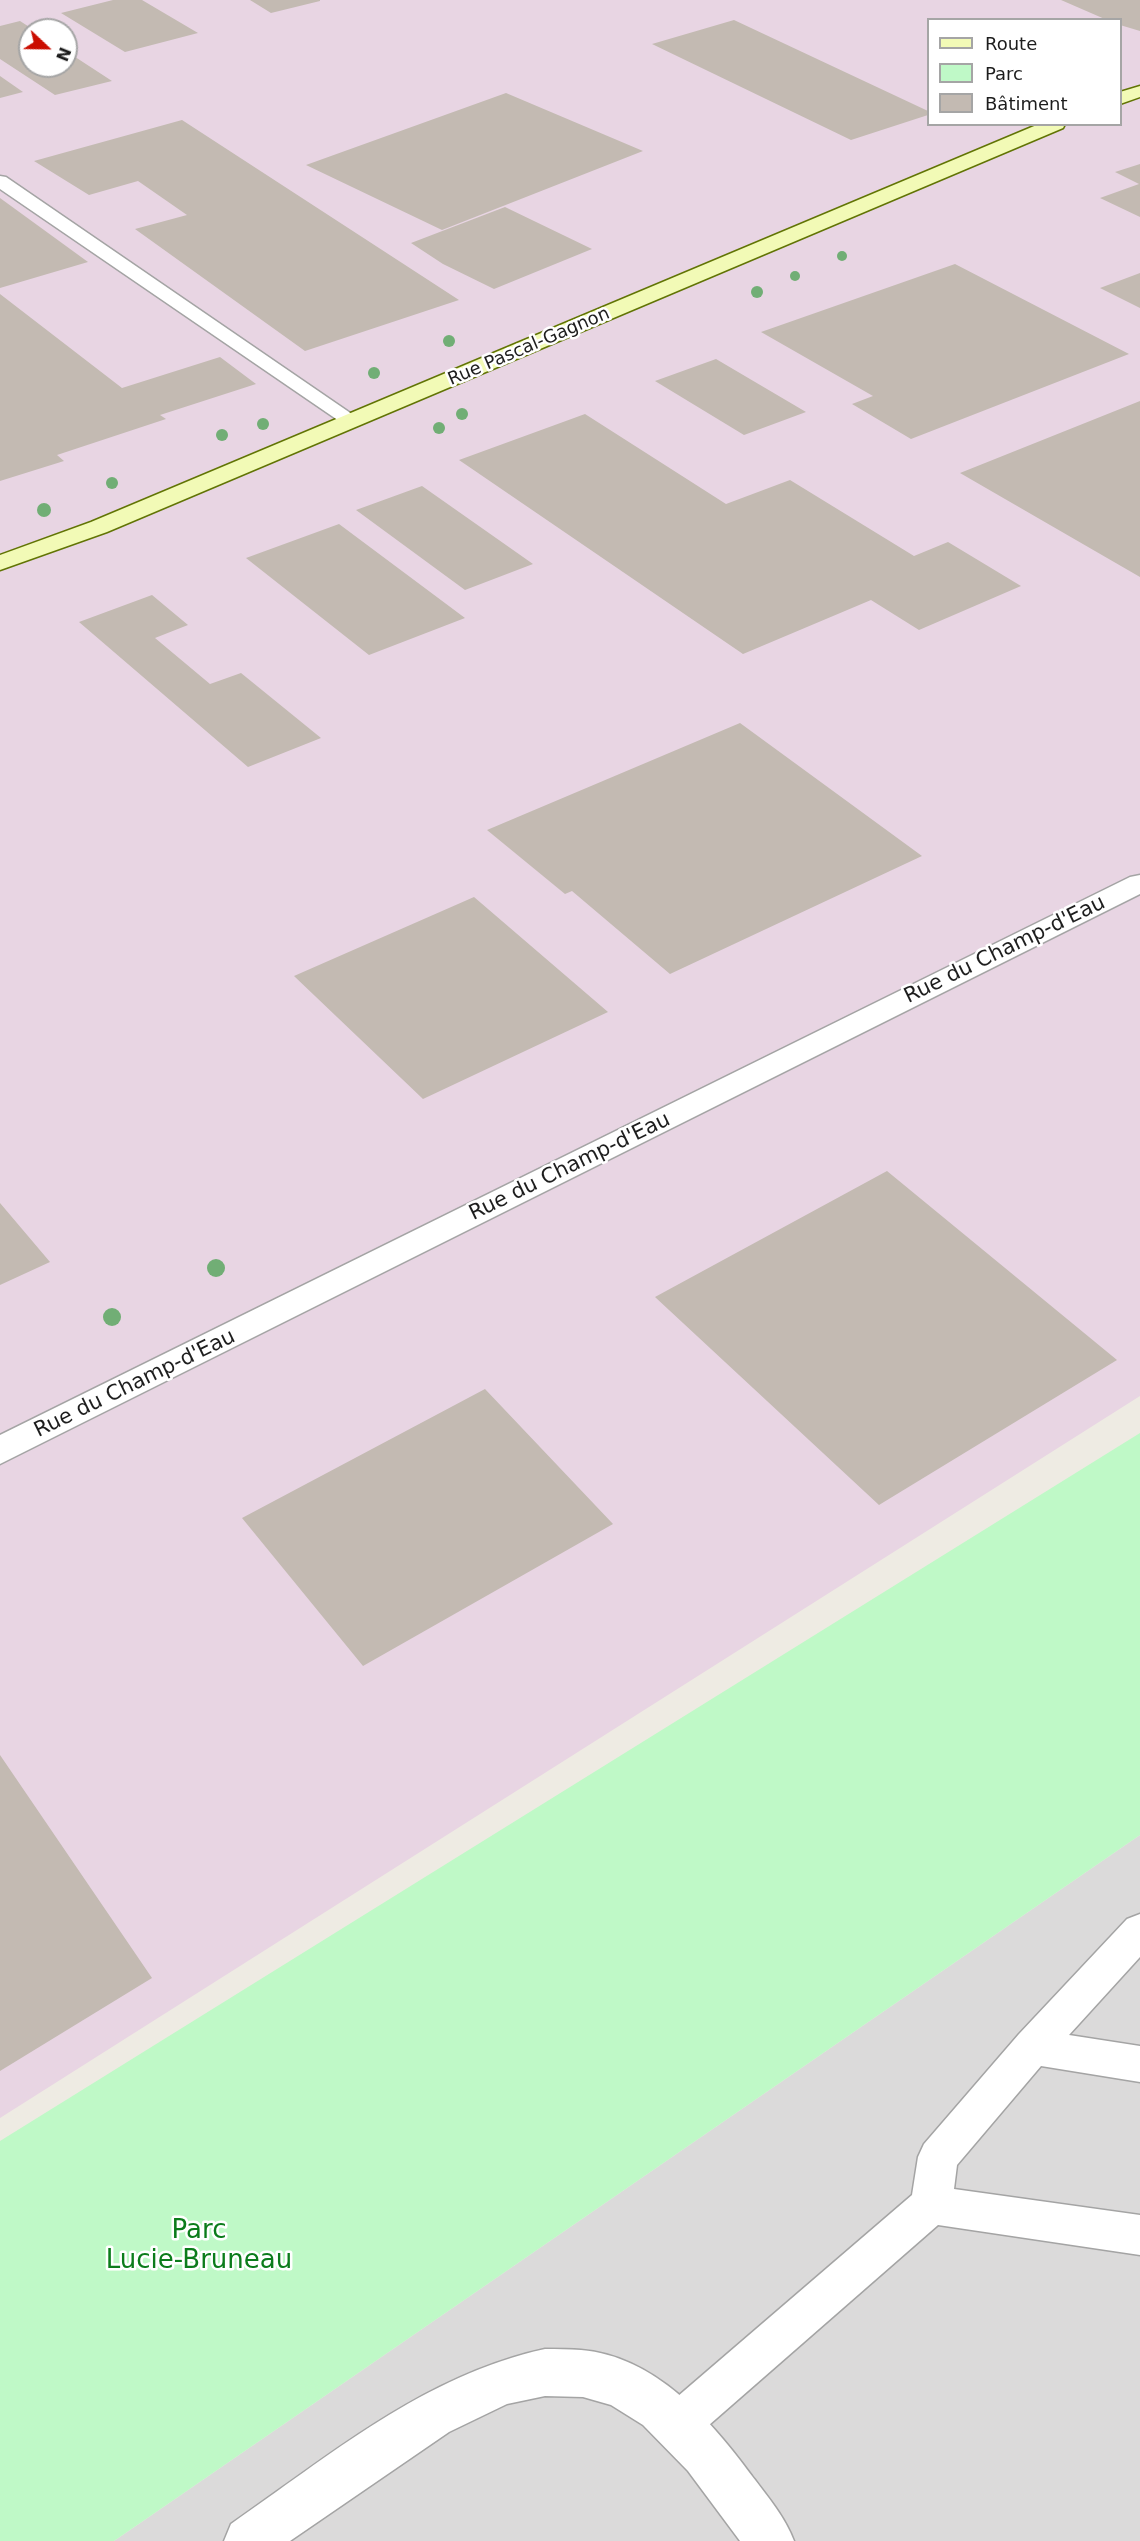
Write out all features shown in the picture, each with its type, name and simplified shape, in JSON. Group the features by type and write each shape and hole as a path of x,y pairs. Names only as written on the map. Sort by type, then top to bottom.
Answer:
{"street":[{"path":"1122,98 1140,91"},
{"name":"Rue Pascal-Gagnon","path":"0,563 99,527 1051,126"},
{"name":"Rue du Champ-d'Eau","path":"0,1451 1140,883"},
{"path":"248,2541 433,2412 508,2379 551,2371 590,2374 626,2386 658,2407 678,2424 714,2466 770,2541"}],"lane":[{"path":"0,181 352,421"},
{"path":"678,2424 930,2205 938,2157 1033,2047 1140,1931"},
{"path":"1033,2047 1140,2064"},
{"path":"930,2205 1140,2235"}],"shaded area":[{"path":"0,0 1140,0 1140,1396 0,2118"},
{"path":"1140,1835 1140,2541 114,2541"}],"green space":[{"name":"Parc Lucie-Bruneau","path":"1140,1433 1140,1835 114,2541 0,2541 0,2141"}],"building":[{"path":"113,0 142,0 198,33 125,52 78,23 78,18 69,18 61,13"},
{"path":"250,0 320,0 320,1 271,13"},
{"path":"1061,0 1140,0 1140,31 1122,26 1122,18 1102,18"},
{"path":"734,20 927,111 927,115 851,140 652,44"},
{"path":"18,22 18,71 0,59 0,26"},
{"path":"78,59 112,81 55,95 29,78 78,78"},
{"path":"0,76 23,92 0,98"},
{"path":"506,93 643,151 442,230 306,165"},
{"path":"182,120 459,300 305,351 135,229 187,215 138,181 89,195 34,161"},
{"path":"1140,164 1140,217 1100,198 1139,184 1115,172"},
{"path":"0,198 88,262 0,288"},
{"path":"505,207 592,249 494,289 443,264 411,243"},
{"path":"955,264 1129,354 911,439 852,404 873,396 761,332"},
{"path":"1140,273 1140,308 1100,288"},
{"path":"0,294 122,388 220,357 256,384 160,415 166,419 57,455 64,461 0,481"},
{"path":"716,359 806,412 744,435 655,381"},
{"path":"1140,401 1140,577 960,473"},
{"path":"585,414 726,504 790,480 914,556 948,542 1021,586 919,630 871,600 743,654 459,460"},
{"path":"422,486 533,564 465,590 356,510"},
{"path":"339,524 465,618 369,655 246,558"},
{"path":"152,595 188,625 155,638 210,684 241,673 321,738 248,767 79,622"},
{"path":"740,723 922,856 670,974 572,891 565,894 487,830"},
{"path":"474,897 608,1012 423,1099 294,976"},
{"path":"887,1171 1117,1360 879,1505 655,1297"},
{"path":"0,1203 50,1262 0,1285"},
{"path":"485,1389 613,1524 363,1666 242,1518"},
{"path":"0,1755 152,1978 0,2071"}]}
